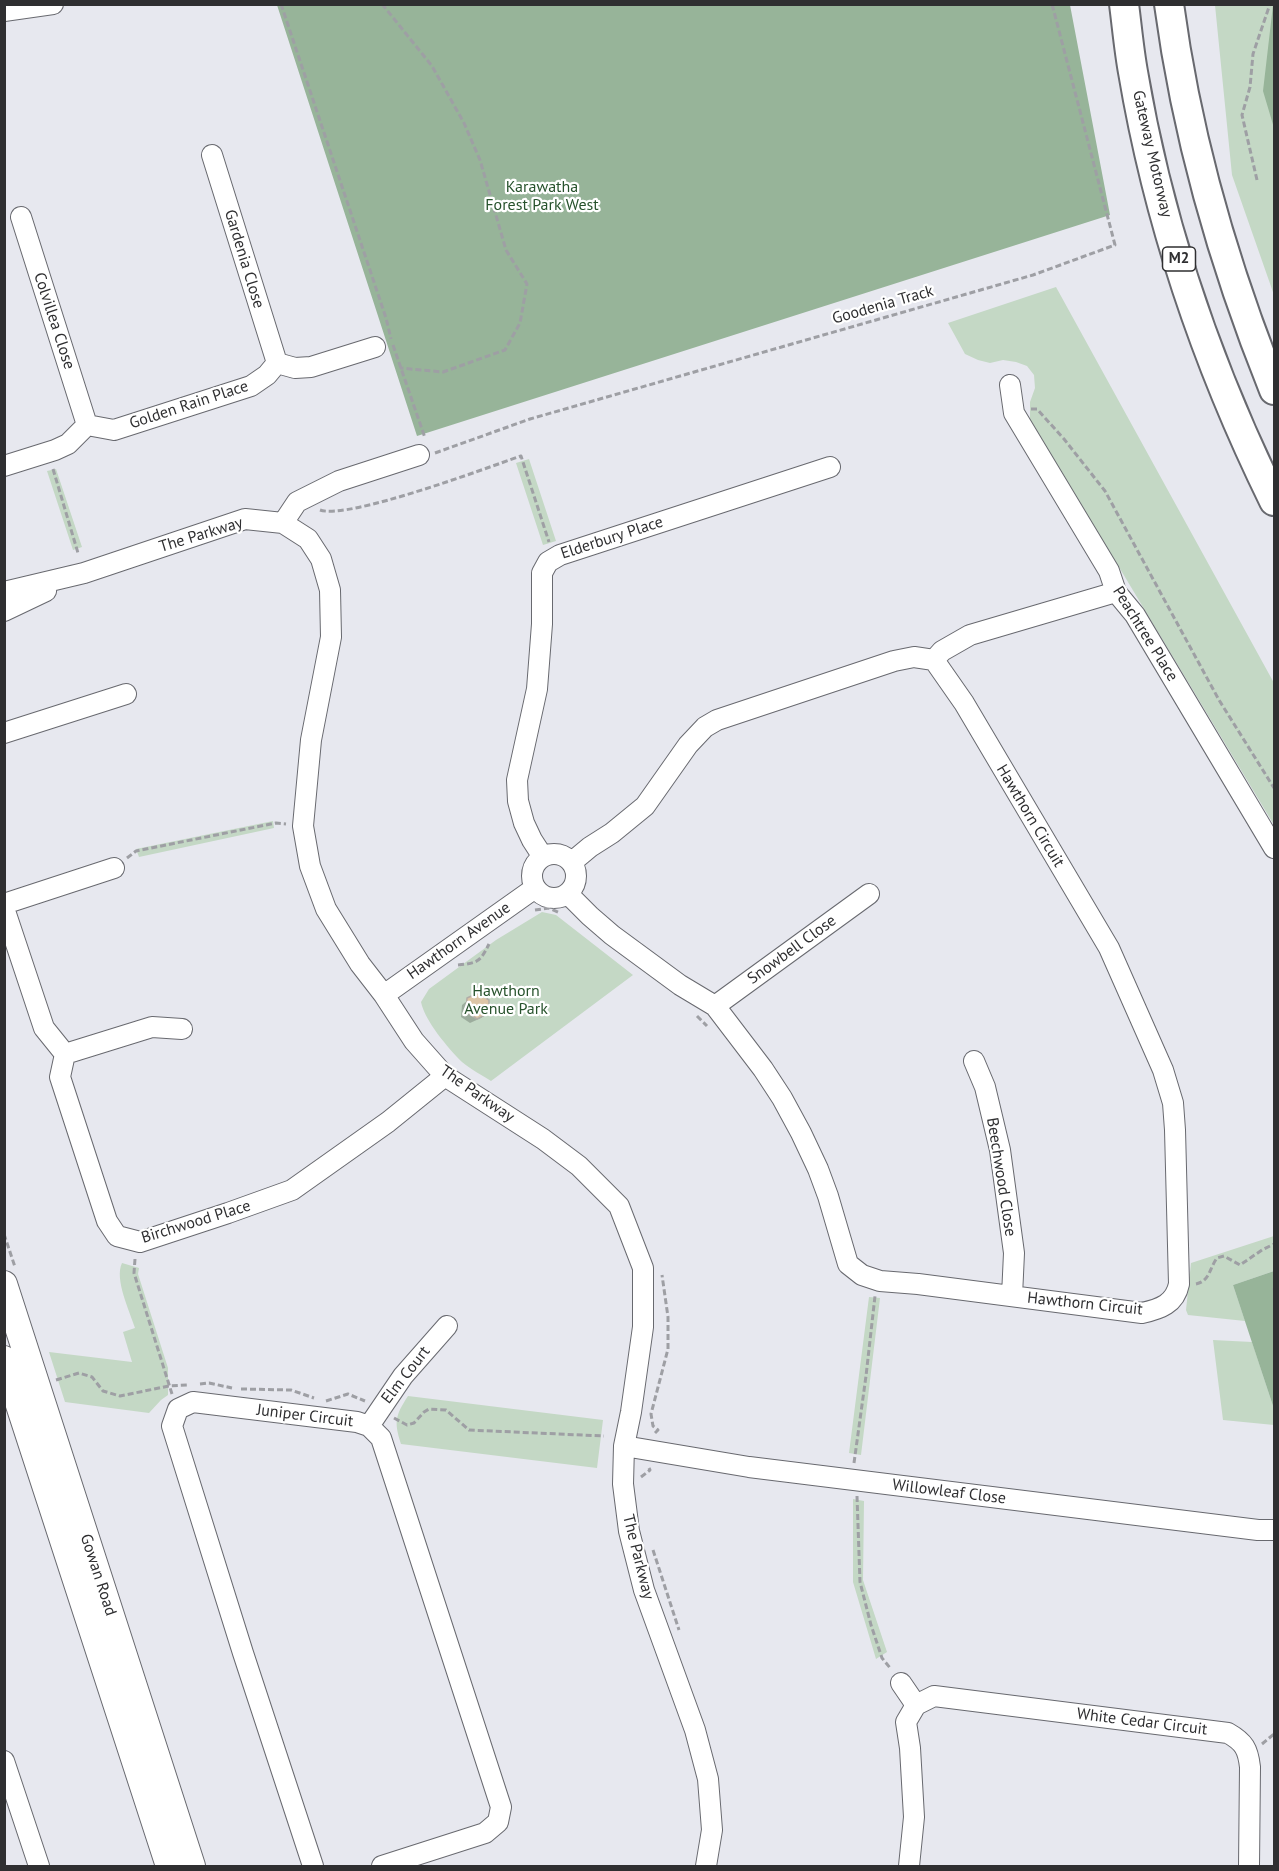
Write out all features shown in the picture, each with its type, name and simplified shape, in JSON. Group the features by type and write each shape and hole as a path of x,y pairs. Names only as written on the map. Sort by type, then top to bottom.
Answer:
{"highway":[{"name":"Gateway Motorway","path":"1124,4 1133,72 1150,153 1174,244 1202,328 1231,404 1275,501"},
{"path":"1169,4 1185,100 1202,175 1245,316 1275,390"}],"main road":[{"name":"Gowan Road","path":"4,1284 192,1866"},
{"name":"Gowan Road","path":"4,1359 170,1866"}],"street":[{"path":"4,11 53,4"},
{"name":"Gardenia Close","path":"212,155 277,363"},
{"name":"Colvillea Close","path":"21,217 87,425"},
{"path":"277,363 295,368 311,367 375,347"},
{"name":"Golden Rain Place","path":"87,425 114,430 251,386 267,375 277,363"},
{"name":"Peachtree Place","path":"1010,385 1014,413 1109,571 1116,592 1135,615 1275,848"},
{"path":"4,466 68,444 87,425"},
{"path":"283,523 297,502 339,481 425,455"},
{"name":"Elderbury Place","path":"543,857 524,823 518,801 517,780 537,689 542,624 542,573 548,562 554,558 830,467"},
{"name":"The Parkway","path":"4,592 84,573 244,519 283,523 308,539 321,559 330,590 331,637 311,740 303,826 310,866 326,909 360,964 384,995 414,1041 445,1076 543,1138 579,1167 619,1206 643,1268 643,1326 624,1446 623,1484 628,1531 644,1590 695,1730 708,1779 712,1830 706,1866"},
{"name":"The Parkway","path":"4,610 84,573"},
{"path":"572,862 645,806 687,745 717,720 894,662 914,657 934,660 942,651 970,635 1116,592"},
{"name":"Hawthorn Circuit","path":"568,894 612,935 680,985 715,1006 763,1069 801,1133 828,1196 848,1264 861,1275 880,1281 1142,1313 1160,1309 1178,1292 1179,1284 1173,1103 1163,1070 1109,948 964,703 934,660"},
{"path":"4,734 126,694"},
{"path":"559,854 572,862 576,879 568,894 550,898 535,888 532,871 537,861 543,857 559,854"},
{"path":"114,868 4,906 44,1028 65,1054 152,1027 182,1029"},
{"name":"Hawthorn Avenue","path":"384,995 535,888"},
{"name":"Snowbell Close","path":"715,1006 868,894"},
{"name":"Birchwood Place","path":"65,1054 60,1077 107,1221 117,1236 140,1242 292,1190 388,1122 445,1076"},
{"name":"Beechwood Close","path":"974,1061 985,1087 1000,1150 1014,1253 1012,1296"},
{"name":"Elm Court","path":"369,1426 403,1376 447,1326"},
{"name":"Juniper Circuit","path":"178,1409 193,1402 357,1422 369,1426 381,1438 501,1807 498,1822 484,1833 382,1866"},
{"path":"178,1409 172,1426 311,1864 314,1866"},
{"name":"Willowleaf Close","path":"624,1446 749,1467 1258,1530 1275,1530"},
{"path":"901,1683 916,1705 906,1722 910,1748 914,1817 909,1866"},
{"name":"White Cedar Circuit","path":"916,1705 934,1696 1228,1733 1241,1740 1248,1755 1250,1767 1249,1866"},
{"path":"4,1761 39,1866"}],"path":[{"path":"281,4 386,318 425,455"},
{"path":"382,4 432,66 464,123 480,160 506,250 527,284 520,322 505,350 443,372 400,368"},
{"name":"Goodenia Track","path":"425,455 530,418 1033,275 1115,245 1052,4"},
{"path":"1257,180 1242,115 1250,87 1252,54 1270,4"},
{"path":"1014,413 1037,409 1105,491 1219,700 1275,788"},
{"path":"55,450 57,461 52,469 78,553"},
{"path":"297,502 325,512 348,511 521,456 554,558"},
{"path":"114,868 136,851 276,823 303,826"},
{"path":"529,913 537,909 549,909 562,913"},
{"path":"452,966 477,962 492,938"},
{"path":"690,1010 713,1032"},
{"path":"140,1242 136,1251 134,1273 178,1409"},
{"path":"1179,1284 1201,1283 1207,1279 1217,1258 1224,1256 1240,1265 1275,1244"},
{"path":"638,1484 641,1476 650,1470 648,1464 650,1450 654,1434 658,1430 653,1426 651,1414 668,1349 668,1317 662,1276 658,1265"},
{"path":"875,1293 853,1472 860,1582 882,1658 901,1683"},
{"path":"652,1544 680,1632"}],"green space":[{"name":"Karawatha Forest Park West","path":"277,5 1070,5 1110,215 417,436"},
{"path":"1215,5 1274,5 1274,295 1232,175"},
{"path":"1274,5 1274,128 1263,91"},
{"path":"1056,287 1274,683 1274,825 1030,419 1030,402 1035,388 1034,375 1027,366 1016,362 1003,360 990,363 965,354 948,323"},
{"path":"529,459 556,541 543,545 516,463"},
{"path":"56,469 82,547 73,550 47,471"},
{"path":"273,821 274,828 139,857 136,849"},
{"name":"Hawthorn Avenue Park","path":"542,912 556,915 633,975 491,1081 465,1065 450,1049 432,1026 421,1002 429,989 496,940"},
{"path":"1274,1236 1274,1271 1233,1285 1245,1321 1188,1315 1186,1310 1191,1263"},
{"path":"122,1263 139,1268 138,1274 168,1368 168,1395 149,1413 65,1402 49,1352 132,1362 123,1332 135,1328 121,1286"},
{"path":"1274,1271 1274,1409 1233,1285"},
{"path":"869,1297 880,1298 861,1455 849,1453"},
{"path":"1213,1340 1252,1342 1274,1409 1274,1425 1223,1420"},
{"path":"408,1396 603,1420 597,1468 401,1444 397,1419"},
{"path":"853,1499 864,1501 863,1580 887,1652 876,1659 853,1582"}],"building":[{"path":"478,993 489,1000 489,1013 477,1019 466,1012 467,998"}]}
